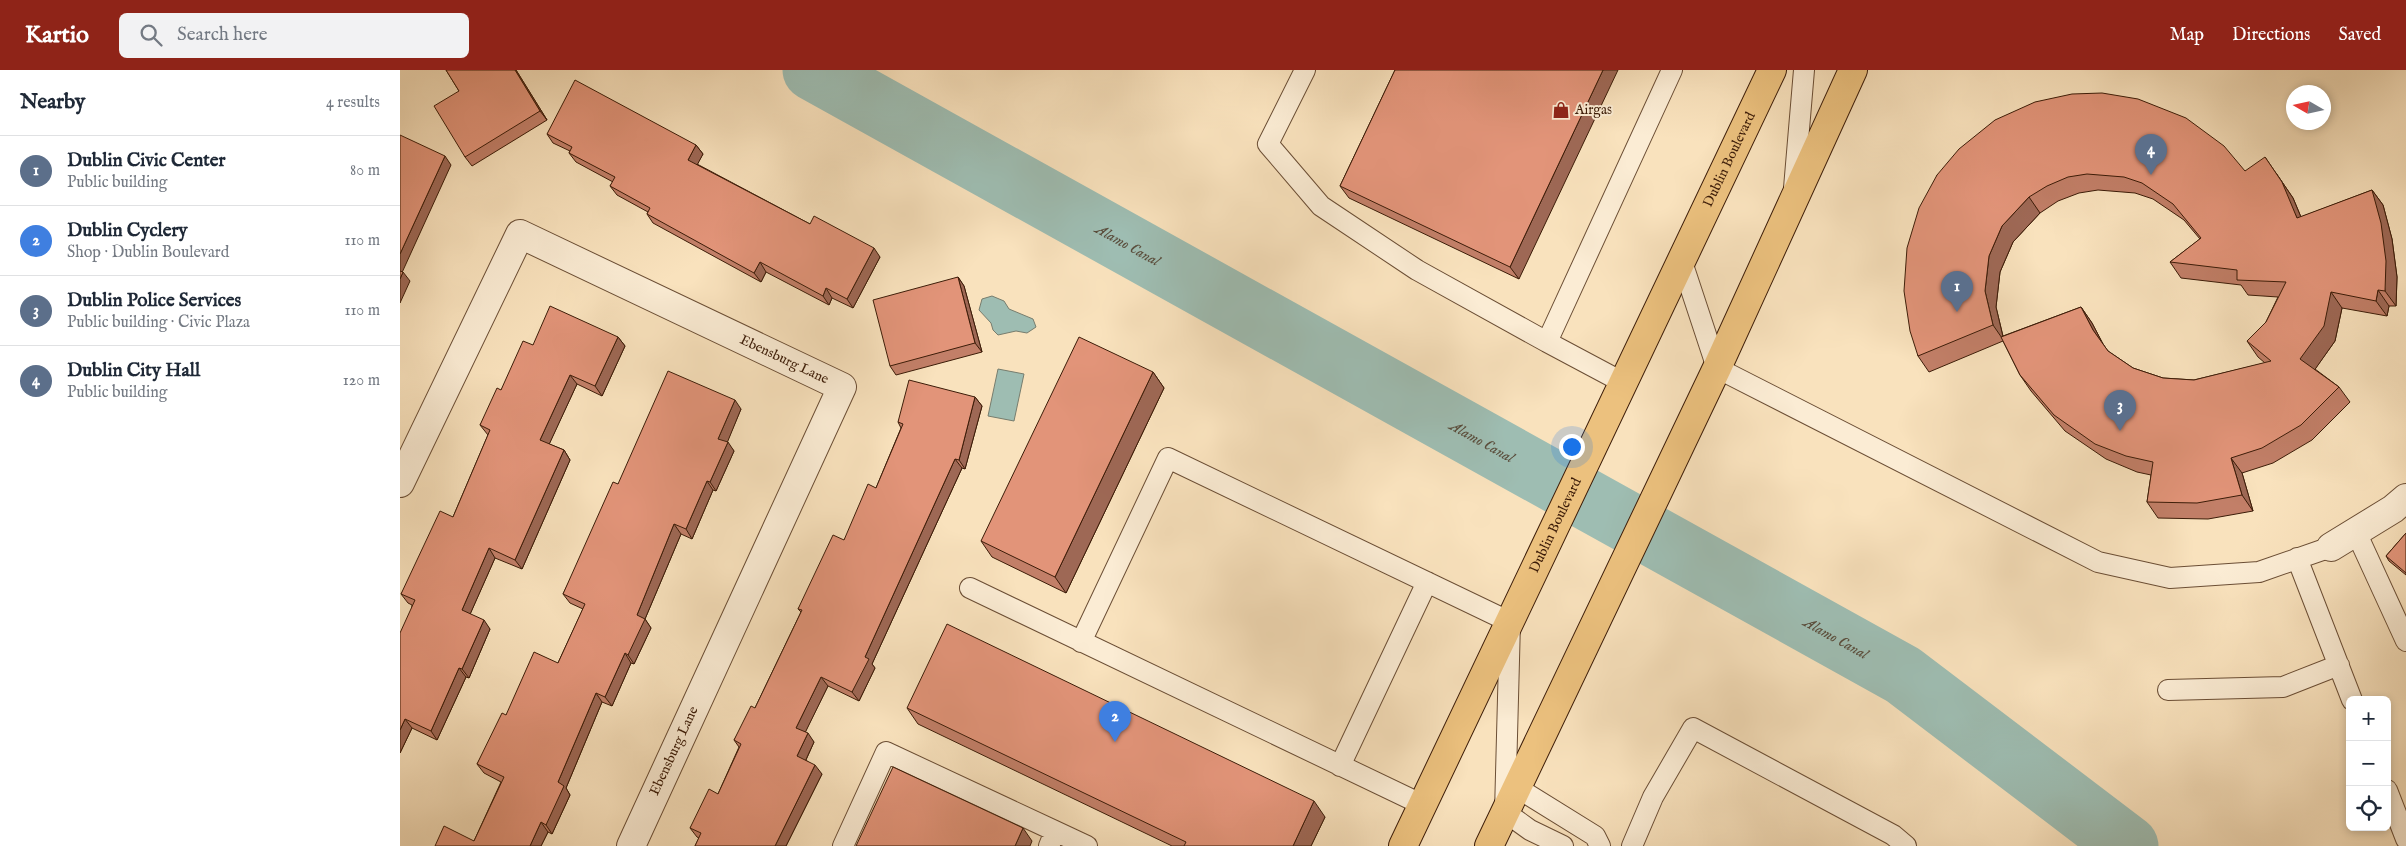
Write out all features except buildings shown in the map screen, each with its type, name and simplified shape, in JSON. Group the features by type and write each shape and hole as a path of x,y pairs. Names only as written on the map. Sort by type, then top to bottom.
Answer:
{"main road":[{"name":"Dublin Boulevard","path":"1403,846 1772,70"},
{"path":"1489,846 1717,368 1853,70"}],"street":[{"name":"Ebensburg Lane","path":"400,484 520,234 842,387 631,846"},
{"path":"2331,547 2393,509 2406,498"}],"lane":[{"path":"1306,70 1268,144 1321,206 1417,270 1547,342 1620,392"},
{"path":"1547,342 1672,70"},
{"path":"1793,202 1804,70"},
{"path":"1682,262 1717,368 2098,562 2170,578 2258,572 2331,547"},
{"path":"1081,642 1168,458 1510,622 1505,812 1530,830 1563,846"},
{"path":"2356,532 2406,641"},
{"path":"2297,558 2351,696"},
{"path":"1340,766 1427,582"},
{"path":"970,588 1423,805"},
{"path":"2168,690 2283,687 2339,665"},
{"path":"1632,846 1653,797 1693,728 1893,835 1906,846"},
{"path":"843,846 886,752 1052,839 1087,846"},
{"path":"1516,787 1595,836 1600,846"},
{"path":"2391,800 2406,839"}],"water":[{"path":"992,296 1004,301 1009,309 1033,319 1036,327 1027,333 1016,331 998,335 993,330 991,323 979,310 982,299"},
{"path":"998,369 1024,374 1014,421 988,416"}],"waterway":[{"name":"Alamo Canal","path":"813,70 1903,675 2128,846"}],"place":[{"name":"Airgas","path":"1561,110"},
{"name":"Dublin City Hall","path":"2151,175"},
{"name":"Dublin Civic Center","path":"1957,312"},
{"name":"Dublin Police Services","path":"2120,431"},
{"name":"Dublin Cyclery","path":"1115,742"}]}
